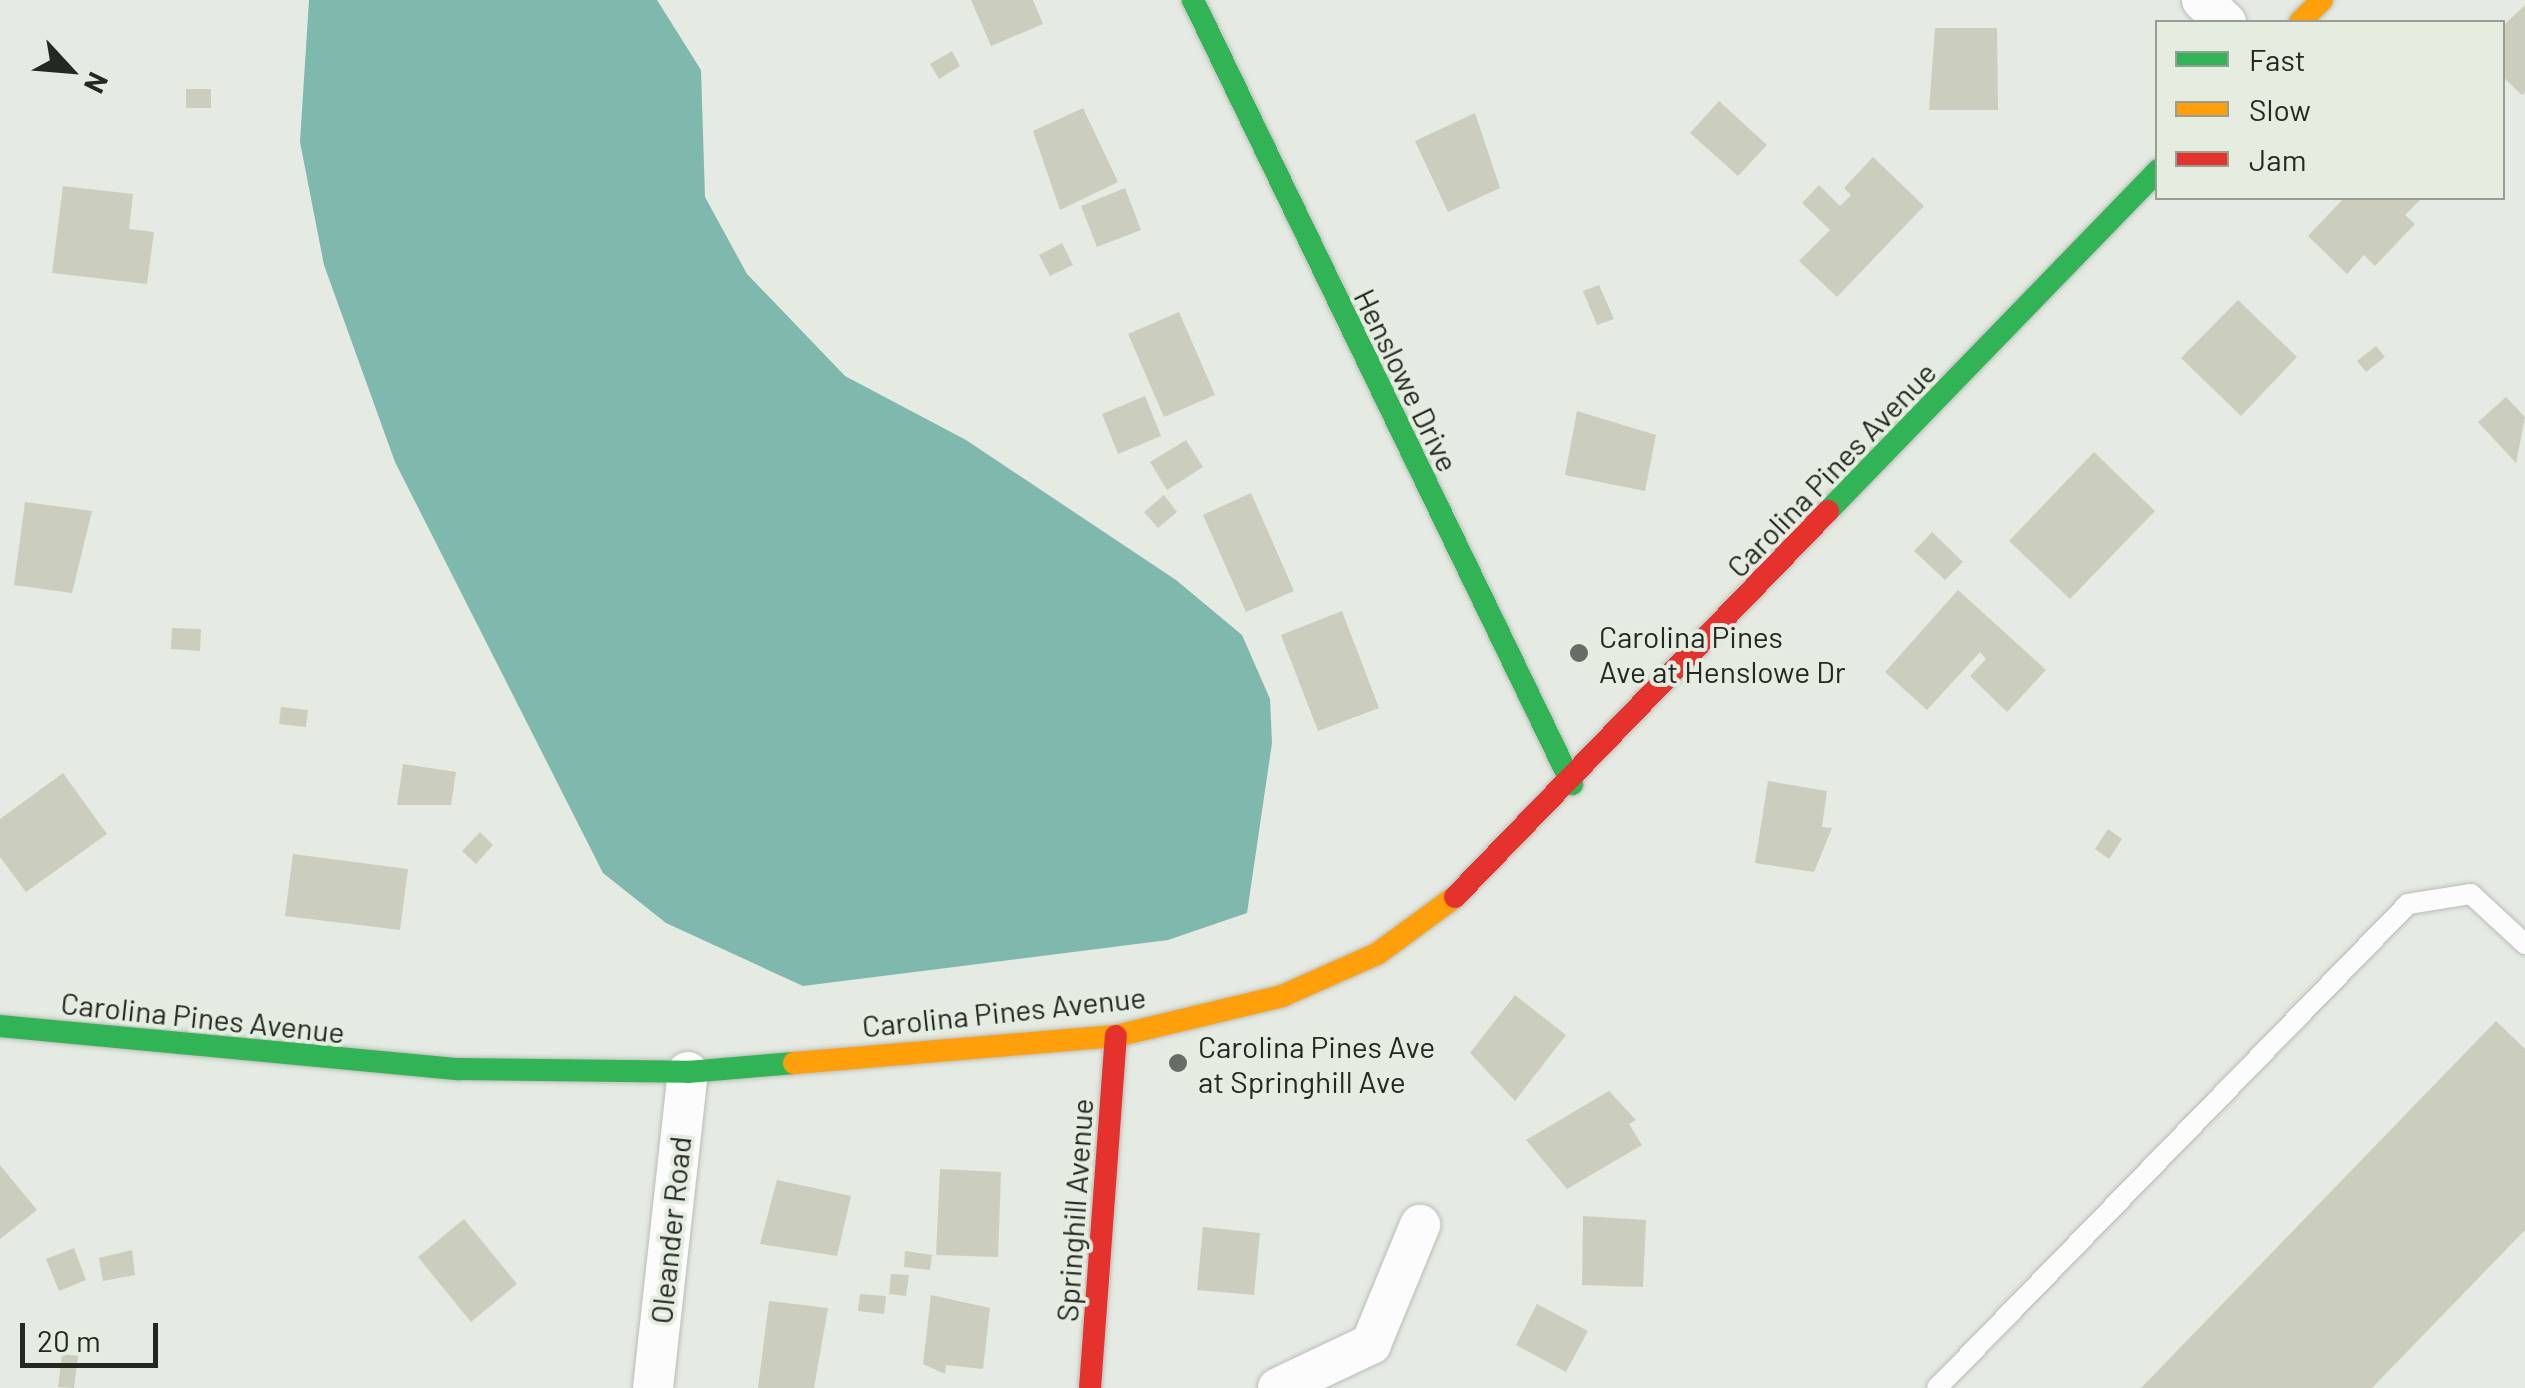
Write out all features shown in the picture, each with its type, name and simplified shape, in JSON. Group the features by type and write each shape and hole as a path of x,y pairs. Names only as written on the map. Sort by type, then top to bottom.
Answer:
{"street":[{"name":"Henslowe Drive","path":"1193,0 1572,784"},
{"path":"2202,0 2224,20"},
{"path":"2302,20 2322,0"},
{"name":"Carolina Pines Avenue","path":"0,1026 458,1070 688,1072 1116,1036 1282,996 1377,954 1457,896 1572,784 2155,173"},
{"name":"Springhill Avenue","path":"1090,1388 1116,1036"},
{"name":"Oleander Road","path":"653,1388 688,1072"},
{"path":"1278,1388 1372,1344 1420,1226"}],"lane":[{"path":"1938,1388 2408,904 2471,894 2525,944"}],"water":[{"path":"309,0 657,0 701,70 705,197 747,274 845,376 966,440 1176,580 1242,635 1270,699 1272,743 1247,913 1168,940 803,986 666,923 603,873 395,462 324,265 300,142"}],"building":[{"path":"971,0 1033,0 1043,24 991,46"},
{"path":"2525,5 2522,95 2505,79 2505,24"},
{"path":"1935,28 1997,28 1998,110 1929,110"},
{"path":"952,51 960,66 939,79 930,64"},
{"path":"186,89 211,89 211,108 186,108"},
{"path":"1719,101 1767,145 1738,176 1690,133"},
{"path":"1083,108 1118,182 1060,210 1033,131"},
{"path":"1475,113 1500,188 1448,212 1415,141"},
{"path":"1873,157 1924,206 1837,297 1799,261 1830,230 1802,203 1819,185 1840,206 1851,195 1844,188"},
{"path":"63,186 133,194 129,229 154,232 147,284 52,273"},
{"path":"1125,188 1141,230 1097,247 1081,206"},
{"path":"2342,200 2420,200 2405,215 2415,224 2375,266 2364,255 2347,274 2308,236"},
{"path":"1062,243 1073,265 1050,276 1039,255"},
{"path":"1599,285 1614,319 1597,325 1583,291"},
{"path":"2238,300 2297,357 2241,416 2181,358"},
{"path":"1179,312 1215,395 1164,417 1128,334"},
{"path":"2376,346 2385,357 2366,372 2357,361"},
{"path":"1145,396 1161,436 1118,454 1102,414"},
{"path":"2506,397 2525,417 2516,463 2478,422"},
{"path":"1577,411 1656,435 1645,491 1565,475"},
{"path":"1186,440 1203,467 1167,490 1150,462"},
{"path":"2094,452 2155,511 2070,599 2009,541"},
{"path":"1251,493 1294,591 1246,612 1203,515"},
{"path":"1164,495 1177,512 1158,528 1144,512"},
{"path":"25,502 92,511 72,593 14,585"},
{"path":"1932,532 1963,562 1945,580 1914,551"},
{"path":"1958,590 2046,670 2007,712 1970,676 1986,659 1980,652 1927,710 1885,672"},
{"path":"1342,611 1379,708 1318,731 1281,635"},
{"path":"172,628 201,629 200,651 171,649"},
{"path":"281,707 308,710 306,727 279,724"},
{"path":"403,764 456,772 451,805 397,805"},
{"path":"63,773 107,834 26,892 0,857 0,819"},
{"path":"1768,781 1827,791 1822,827 1832,828 1814,872 1755,863"},
{"path":"2108,829 2122,839 2109,859 2095,849"},
{"path":"480,832 493,845 476,864 462,851"},
{"path":"293,854 408,869 400,930 285,916"},
{"path":"1515,995 1566,1035 1515,1101 1470,1053"},
{"path":"2496,1021 2525,1049 2525,1230 2372,1388 2141,1388"},
{"path":"1609,1091 1636,1120 1629,1124 1642,1145 1567,1189 1526,1140"},
{"path":"0,1165 37,1210 0,1239"},
{"path":"940,1169 1001,1172 998,1257 936,1255"},
{"path":"777,1180 851,1196 837,1256 760,1244"},
{"path":"1583,1216 1646,1220 1643,1287 1582,1285"},
{"path":"464,1219 517,1284 471,1322 418,1257"},
{"path":"1203,1227 1260,1233 1254,1295 1197,1290"},
{"path":"74,1248 86,1280 59,1291 46,1259"},
{"path":"132,1250 135,1275 103,1281 99,1258"},
{"path":"905,1251 932,1255 930,1270 904,1267"},
{"path":"891,1274 909,1275 906,1296 889,1294"},
{"path":"860,1294 886,1296 884,1314 858,1311"},
{"path":"931,1295 990,1308 983,1369 946,1365 945,1374 923,1364"},
{"path":"769,1301 828,1308 814,1388 758,1388"},
{"path":"1537,1304 1588,1331 1566,1372 1516,1345"},
{"path":"62,1354 78,1356 74,1388 58,1387"}],"traffic: fast":[{"path":"1193,0 1572,784"},
{"path":"1828,511 2155,173"},
{"path":"0,1026 458,1069 688,1072 794,1063"}],"traffic: slow":[{"path":"2302,20 2322,0"},
{"path":"794,1063 1116,1036 1282,996 1377,954 1455,897"}],"traffic: jam":[{"path":"1455,897 1828,511"},
{"path":"1090,1388 1116,1036"}],"place":[{"name":"Carolina Pines Ave at Henslowe Dr","path":"1579,653"},
{"name":"Carolina Pines Ave at Springhill Ave","path":"1178,1063"}]}
